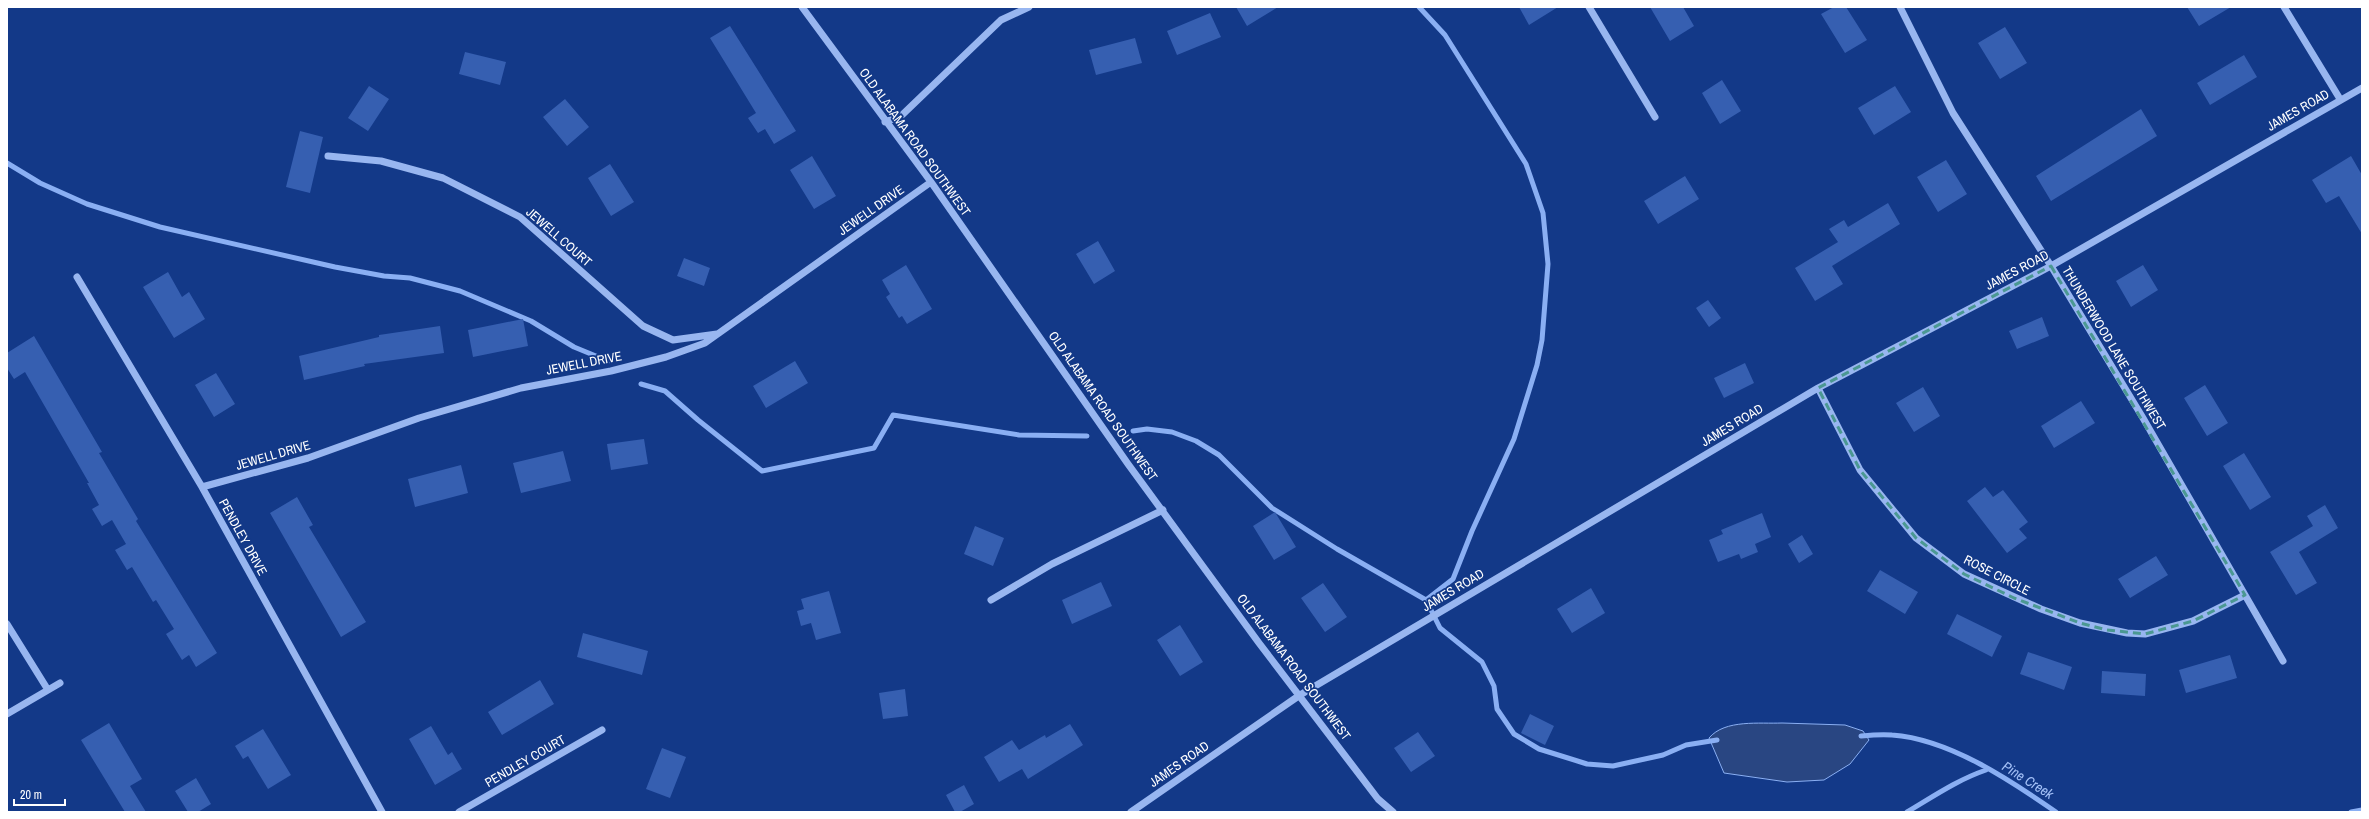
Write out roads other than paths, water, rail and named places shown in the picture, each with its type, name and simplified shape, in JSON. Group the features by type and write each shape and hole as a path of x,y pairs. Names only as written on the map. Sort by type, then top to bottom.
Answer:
{"street":[{"name":"OLD ALABAMA ROAD SOUTHWEST","path":"802,7 931,182 1128,464 1259,643 1378,799 1393,812"},
{"path":"886,122 901,116 1001,20 1029,7"},
{"path":"1589,7 1655,117"},
{"name":"THUNDERWOOD LANE SOUTHWEST","path":"1900,7 1953,113 2051,266 2143,418 2282,662"},
{"path":"2284,7 2340,99"},
{"name":"JAMES ROAD","path":"1131,812 1300,695 1818,388 2051,266 2340,99 2362,88"},
{"name":"JEWELL COURT","path":"328,156 381,160 443,178 520,217 643,326 673,340 717,334"},
{"name":"JEWELL DRIVE","path":"202,487 308,458 420,418 521,388 611,371 666,357 705,344 931,182"},
{"name":"PENDLEY DRIVE","path":"77,277 202,487 382,812"},
{"name":"ROSE CIRCLE","path":"1818,388 1864,476 1916,538 1971,578 2014,598 2080,623 2108,630 2145,634 2192,621 2245,595"},
{"path":"991,600 1052,564 1163,510"},
{"path":"7,624 48,690"},
{"path":"7,714 60,683"},
{"name":"PENDLEY COURT","path":"459,812 602,730"}],"water":[{"path":"1782,723 1845,725 1863,731 1869,740 1850,764 1824,780 1787,782 1724,773 1709,738 1716,732 1733,725"}],"waterway":[{"path":"1419,7 1445,35 1526,164 1543,213 1548,264 1542,340 1537,365 1514,439 1472,531 1453,579 1426,600"},
{"path":"7,163 40,183 87,204 160,227 335,267 384,276 410,278 460,291 531,321 574,347 608,361"},
{"path":"641,384 665,391 698,420 762,471 874,448 893,415 1019,435 1087,436"},
{"path":"1133,431 1147,429 1172,432 1196,441 1219,455 1272,508 1337,549 1426,600 1440,628 1482,662 1494,686 1497,709 1514,734 1539,749 1587,764 1613,766 1663,755 1686,745 1717,740"},
{"path":"1861,736 1892,735 1914,738 1935,744 1978,763 2019,787 2056,812"},
{"path":"1907,812 1955,783 1986,770"},
{"name":"Pine Creek","path":"2351,812 2362,810"}]}
